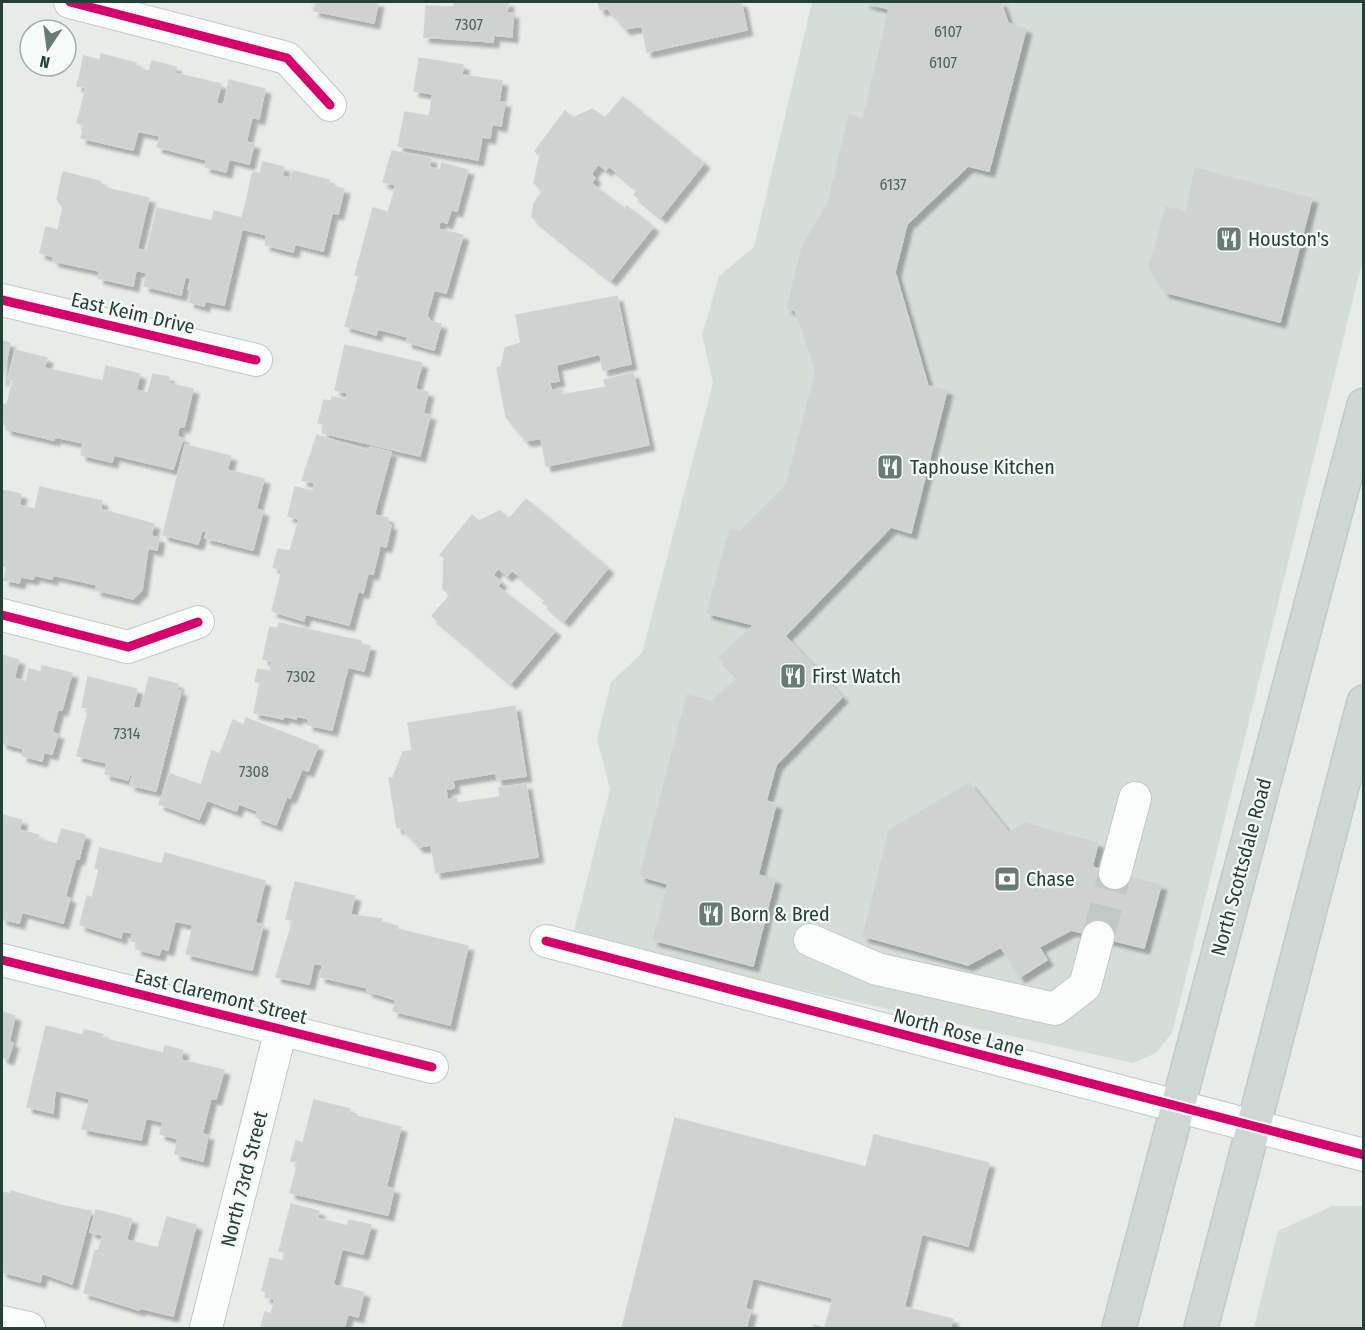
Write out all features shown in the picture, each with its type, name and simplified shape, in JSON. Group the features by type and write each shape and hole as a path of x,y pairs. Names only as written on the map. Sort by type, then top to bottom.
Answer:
{"main road":[{"name":"North Scottsdale Road","path":"1119,1329 1364,405"},
{"path":"1201,1329 1364,702"}],"street":[{"path":"70,2 287,58 330,105"},
{"name":"East Keim Drive","path":"2,300 256,360"},
{"path":"2,615 128,647 198,622"},
{"path":"1115,873 1135,798"},
{"path":"810,940 877,969 1055,1009 1085,986 1098,937"},
{"name":"North Rose Lane","path":"546,941 1177,1108 1364,1155"},
{"name":"East Claremont Street","path":"2,960 432,1067"},
{"name":"North 73rd Street","path":"206,1329 281,1029"},
{"path":"2,1322 29,1329"}],"shaded area":[{"path":"812,2 1363,2 1363,259 1172,1033 1156,1053 1133,1063 572,939 610,789 597,739 611,682 642,653 713,383 702,335 719,276 754,247"},
{"path":"1332,1206 1363,1206 1363,1328 1254,1328 1278,1231"}],"building":[{"path":"307,2 378,2 374,23 314,11 316,3"},
{"path":"454,2 508,2 507,13 513,13 512,37 494,35 493,42 424,37 426,6 454,7"},
{"path":"598,2 741,2 747,30 647,52 642,26 625,29 607,8 600,10"},
{"path":"864,2 1001,2 1008,23 1026,29 989,171 968,166 907,224 895,272 928,386 947,390 911,533 891,527 785,636 842,697 776,765 766,801 776,804 758,875 775,879 753,966 653,940 668,884 640,876 687,695 712,701 738,677 719,657 754,625 707,613 730,528 740,531 786,485 816,371 795,310 787,308 802,247 829,200 849,114 863,119 889,9"},
{"path":"101,54 136,63 135,68 149,71 152,61 176,67 174,73 221,84 216,104 224,105 229,80 265,89 259,119 252,117 246,142 254,144 249,164 229,159 226,172 205,167 207,160 157,147 160,136 138,131 133,150 81,138 84,125 77,123 86,87 77,86 84,56 100,60"},
{"path":"419,58 463,65 462,75 502,81 499,102 505,102 501,126 492,124 490,138 482,137 478,160 398,146 405,112 429,116 433,94 414,91"},
{"path":"623,97 704,163 661,217 634,195 638,190 609,166 606,170 598,164 591,174 595,178 591,183 625,209 627,206 653,227 611,280 532,217 534,203 543,191 534,183 540,156 535,151 565,111 573,118 592,109 605,118"},
{"path":"392,151 431,158 429,167 440,170 442,163 468,170 457,211 451,210 447,223 440,221 438,229 463,235 446,293 434,290 427,315 430,321 441,324 434,350 407,342 408,337 378,329 376,335 345,326 359,276 355,275 373,208 388,212 396,185 383,182"},
{"path":"263,162 284,167 282,176 291,179 293,171 329,180 328,185 344,189 338,214 332,213 323,251 295,244 293,252 265,245 267,235 242,229 224,305 205,301 204,306 189,302 192,291 188,290 191,278 185,277 181,295 144,286 147,273 136,270 133,286 98,278 100,271 53,261 54,257 40,253 46,227 58,230 63,208 57,199 63,172 99,181 106,188 149,198 137,249 147,251 157,208 212,221 214,211 242,218 253,172 260,174"},
{"name":"Houston's","path":"1195,168 1312,198 1280,322 1165,292 1149,267 1166,207 1186,212"},
{"path":"617,296 631,364 603,370 600,354 556,365 559,381 549,382 552,391 562,389 563,395 606,387 604,380 633,373 649,445 546,466 541,438 526,441 506,417 497,368 501,367 505,348 521,343 516,315"},
{"path":"2,341 10,343 2,381"},
{"path":"345,345 422,363 415,389 428,392 423,414 430,415 420,456 322,433 324,424 318,423 324,400 331,401 332,397 346,400 348,393 335,390"},
{"path":"15,350 47,358 44,368 103,381 106,366 140,374 136,390 148,393 153,374 169,377 168,383 193,389 184,427 179,426 177,437 183,438 173,469 114,455 112,462 81,455 83,443 55,437 54,440 6,429 7,425 2,424 2,409 3,404 7,405 13,380 8,379"},
{"path":"317,435 368,451 370,447 391,452 374,515 388,518 387,524 391,525 386,547 380,545 373,574 368,573 363,593 358,591 349,625 305,614 304,621 272,611 282,570 273,567 278,549 290,551 299,519 288,516 295,487 313,491 315,483 302,480"},
{"path":"185,445 231,456 227,470 264,479 256,509 263,511 253,550 205,538 207,531 202,530 198,544 163,535"},
{"path":"40,487 102,501 100,509 154,524 151,536 159,538 157,550 148,548 142,590 133,599 96,590 97,585 53,575 52,579 34,575 33,579 21,577 19,583 4,580 7,567 2,566 2,490 21,494 19,505 35,509"},
{"path":"526,499 608,568 564,621 543,603 546,599 512,570 507,576 498,568 493,575 501,582 497,586 555,631 511,683 432,616 450,595 443,589 444,558 440,555 472,515 479,521 500,511 509,519"},
{"path":"279,623 361,641 361,644 370,646 364,671 348,667 332,730 308,725 309,719 297,716 296,719 284,716 283,719 254,713 260,683 255,681 258,669 270,671 272,661 263,659 270,627 278,628"},
{"path":"2,655 19,660 14,678 26,682 29,669 41,672 42,666 72,673 62,710 58,709 52,733 58,734 52,754 44,752 42,761 22,756 24,749 2,743"},
{"path":"88,677 137,689 133,708 141,709 149,677 178,684 176,690 181,691 156,791 130,785 133,774 130,773 128,780 105,774 107,763 77,756 89,708 82,707"},
{"path":"515,706 526,776 497,780 496,773 453,780 454,788 446,789 447,800 456,798 457,803 500,797 499,788 526,784 538,857 436,873 431,845 419,847 401,827 397,828 389,778 393,778 403,752 412,751 408,723"},
{"path":"246,718 318,746 308,771 302,769 290,798 287,796 276,825 256,817 258,811 239,804 236,811 207,800 199,819 159,804 170,774 201,785 212,751 220,754 233,720 244,725"},
{"name":"Chase","path":"969,783 1009,833 1025,823 1098,843 1092,867 1161,885 1144,948 1071,930 1039,947 1047,960 1020,977 1001,947 968,965 863,936 889,830"},
{"path":"2,815 22,820 19,830 39,835 38,839 57,844 62,829 85,835 65,897 70,898 63,923 22,912 19,923 2,919"},
{"path":"100,848 162,864 165,853 265,881 255,923 263,925 252,970 186,954 193,925 175,921 168,950 161,948 159,955 136,949 138,942 131,941 133,933 122,931 121,938 80,925 87,896 92,898 99,869 95,868"},
{"path":"295,882 355,896 350,915 382,919 381,922 398,926 397,929 468,946 450,1025 393,1011 396,1000 367,991 368,988 320,977 323,965 314,963 309,984 276,977 293,920 286,919"},
{"path":"2,1012 15,1016 9,1042 13,1043 8,1059 2,1057"},
{"path":"46,1026 83,1035 84,1030 103,1034 102,1038 163,1053 165,1046 183,1050 181,1060 224,1070 216,1099 211,1098 202,1134 208,1135 203,1161 175,1154 178,1139 160,1134 163,1122 146,1118 141,1140 82,1129 90,1099 55,1090 53,1113 27,1107"},
{"path":"314,1100 350,1109 348,1114 401,1127 386,1187 394,1189 388,1215 290,1193 298,1162 291,1161 296,1141 303,1143"},
{"path":"675,1118 866,1167 874,1135 989,1163 968,1246 922,1234 904,1307 953,1319 950,1328 825,1328 833,1298 753,1278 745,1309 751,1310 746,1328 622,1328"},
{"path":"11,1191 59,1205 91,1211 72,1284 42,1273 40,1282 2,1272 2,1192 11,1194"},
{"path":"291,1204 319,1211 317,1218 347,1226 349,1220 371,1225 363,1254 342,1249 333,1285 364,1292 358,1317 348,1314 344,1328 261,1328 265,1312 271,1314 275,1299 265,1297 266,1292 262,1290 270,1258 283,1261 285,1252 279,1251"},
{"path":"96,1210 132,1219 126,1240 158,1248 167,1217 196,1225 173,1316 140,1308 139,1310 84,1293 95,1251 99,1249 103,1235 90,1232"}],"tunnel":[{"path":"1098,937 1115,873"}],"cycle path":[{"path":"70,2 287,58 330,105"},
{"path":"2,300 256,360"},
{"path":"2,615 128,647 198,622"},
{"path":"546,941 1364,1155"},
{"path":"2,960 432,1067"}],"place":[{"name":"Houston's","path":"1229,239"},
{"name":"Taphouse Kitchen","path":"890,467"},
{"name":"First Watch","path":"793,676"},
{"name":"Chase","path":"1007,879"},
{"name":"Born & Bred","path":"711,914"}]}
